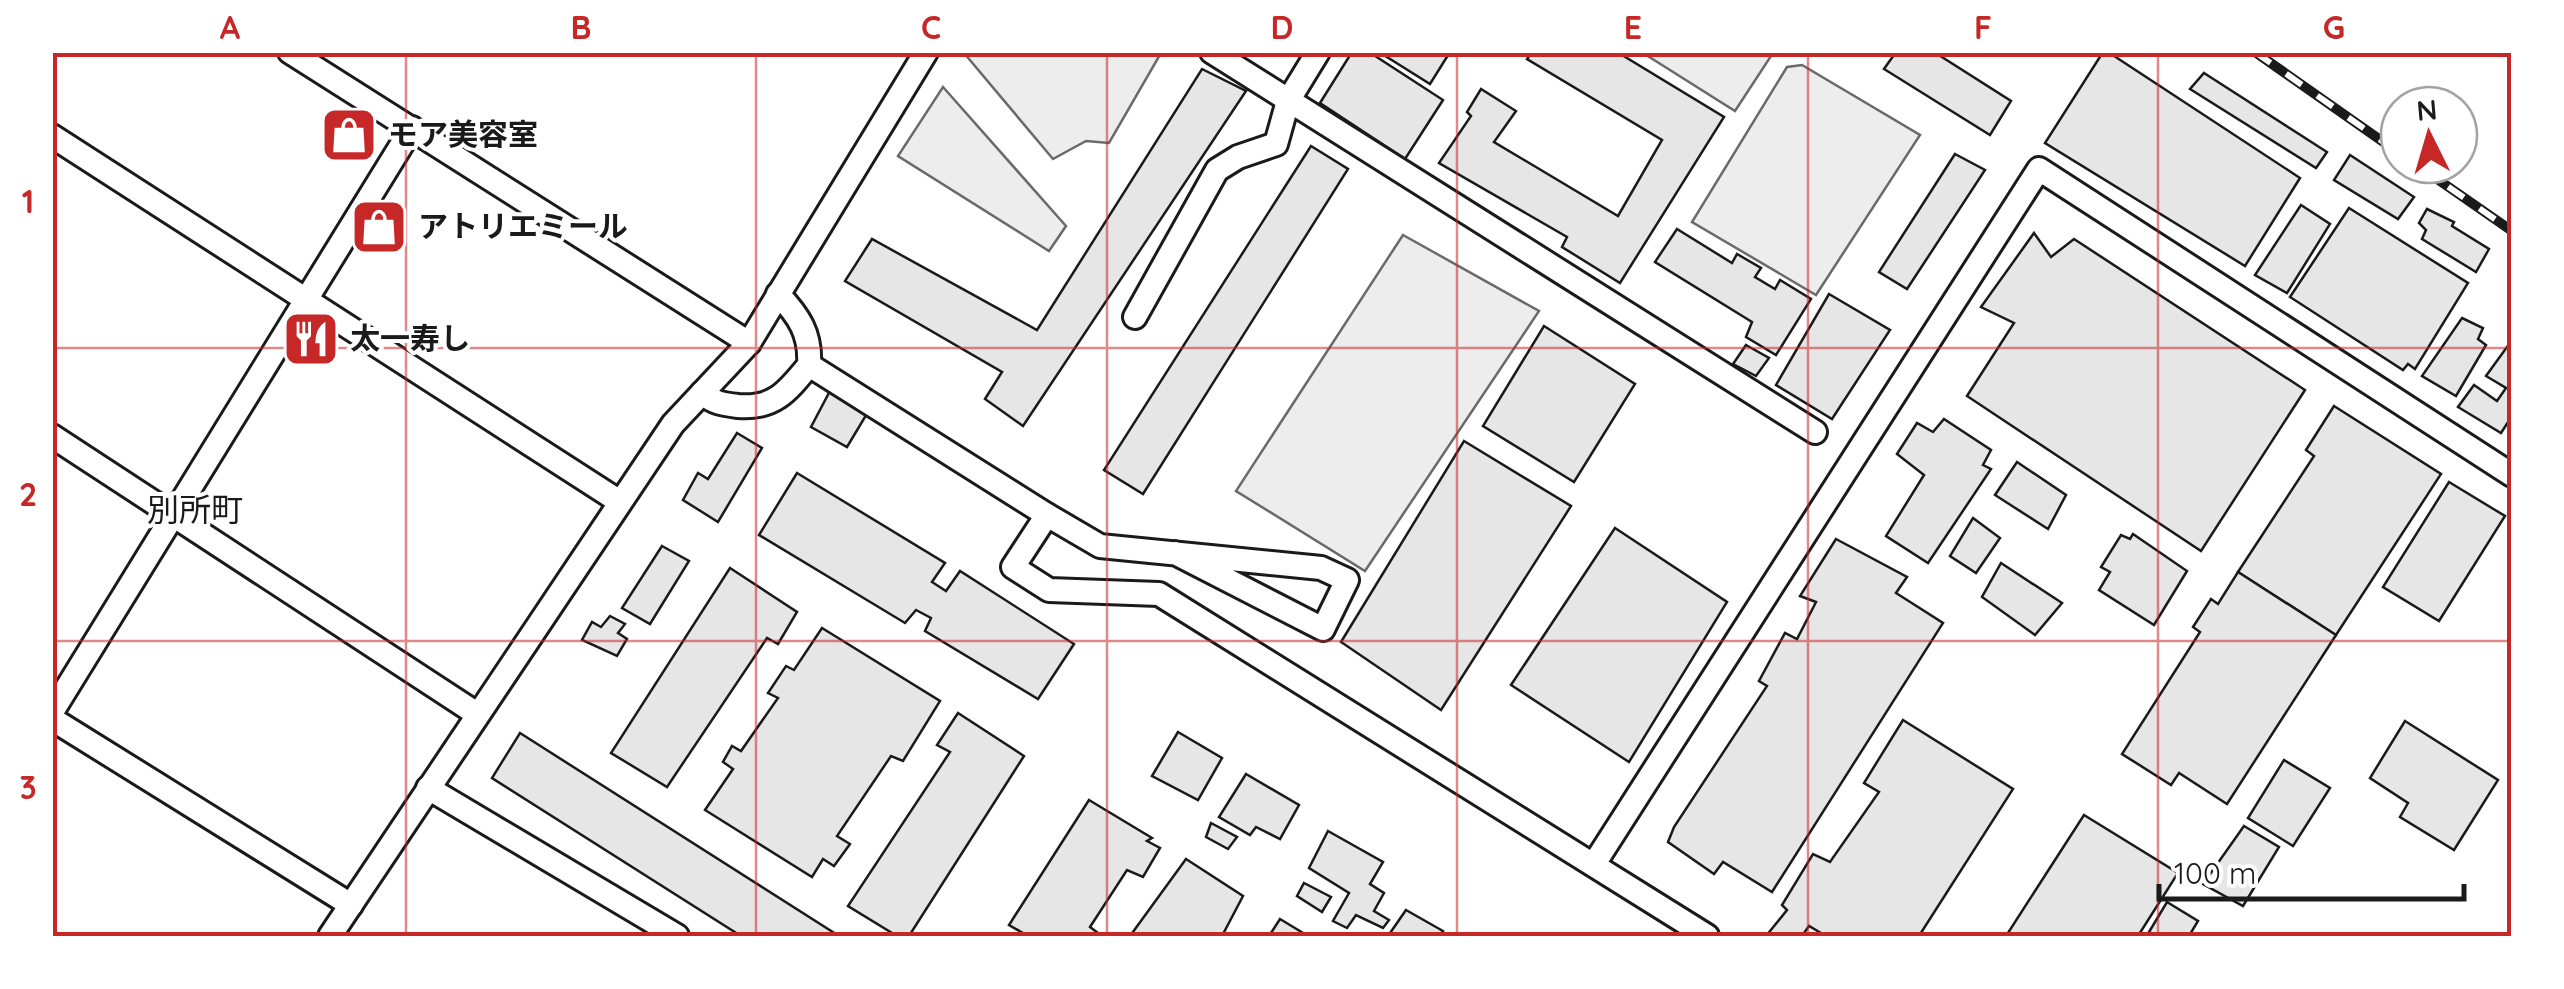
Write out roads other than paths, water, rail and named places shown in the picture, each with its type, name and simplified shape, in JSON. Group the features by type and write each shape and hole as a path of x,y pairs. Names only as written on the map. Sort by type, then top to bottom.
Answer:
{"street":[{"path":"290,52 748,342"},
{"path":"330,936 674,424 748,342 926,52"},
{"path":"1212,52 1815,432"},
{"path":"1135,316 1218,170 1238,157 1276,144 1288,101 1318,52"},
{"path":"351,905 52,716 412,128"},
{"path":"52,136 620,502"},
{"path":"1594,864 2039,169 2512,475"},
{"path":"702,394 715,404 760,408 791,387 809,365 806,331 795,311 778,294"},
{"path":"809,365 1100,546 1175,553 1321,568 1347,580 1323,629 1175,553"},
{"path":"52,436 477,714"},
{"path":"1047,515 1013,567 1049,590 1160,594 1707,936"},
{"path":"428,788 677,936"}],"railway":[{"path":"2255,52 2379,139"},
{"path":"2446,185 2512,231"}],"place":[{"name":"モア美容室","path":"349,135"},
{"name":"アトリエミール","path":"379,227"},
{"name":"太一寿し","path":"311,339"}],"district":[{"name":"別所町","path":"195,510"}]}
